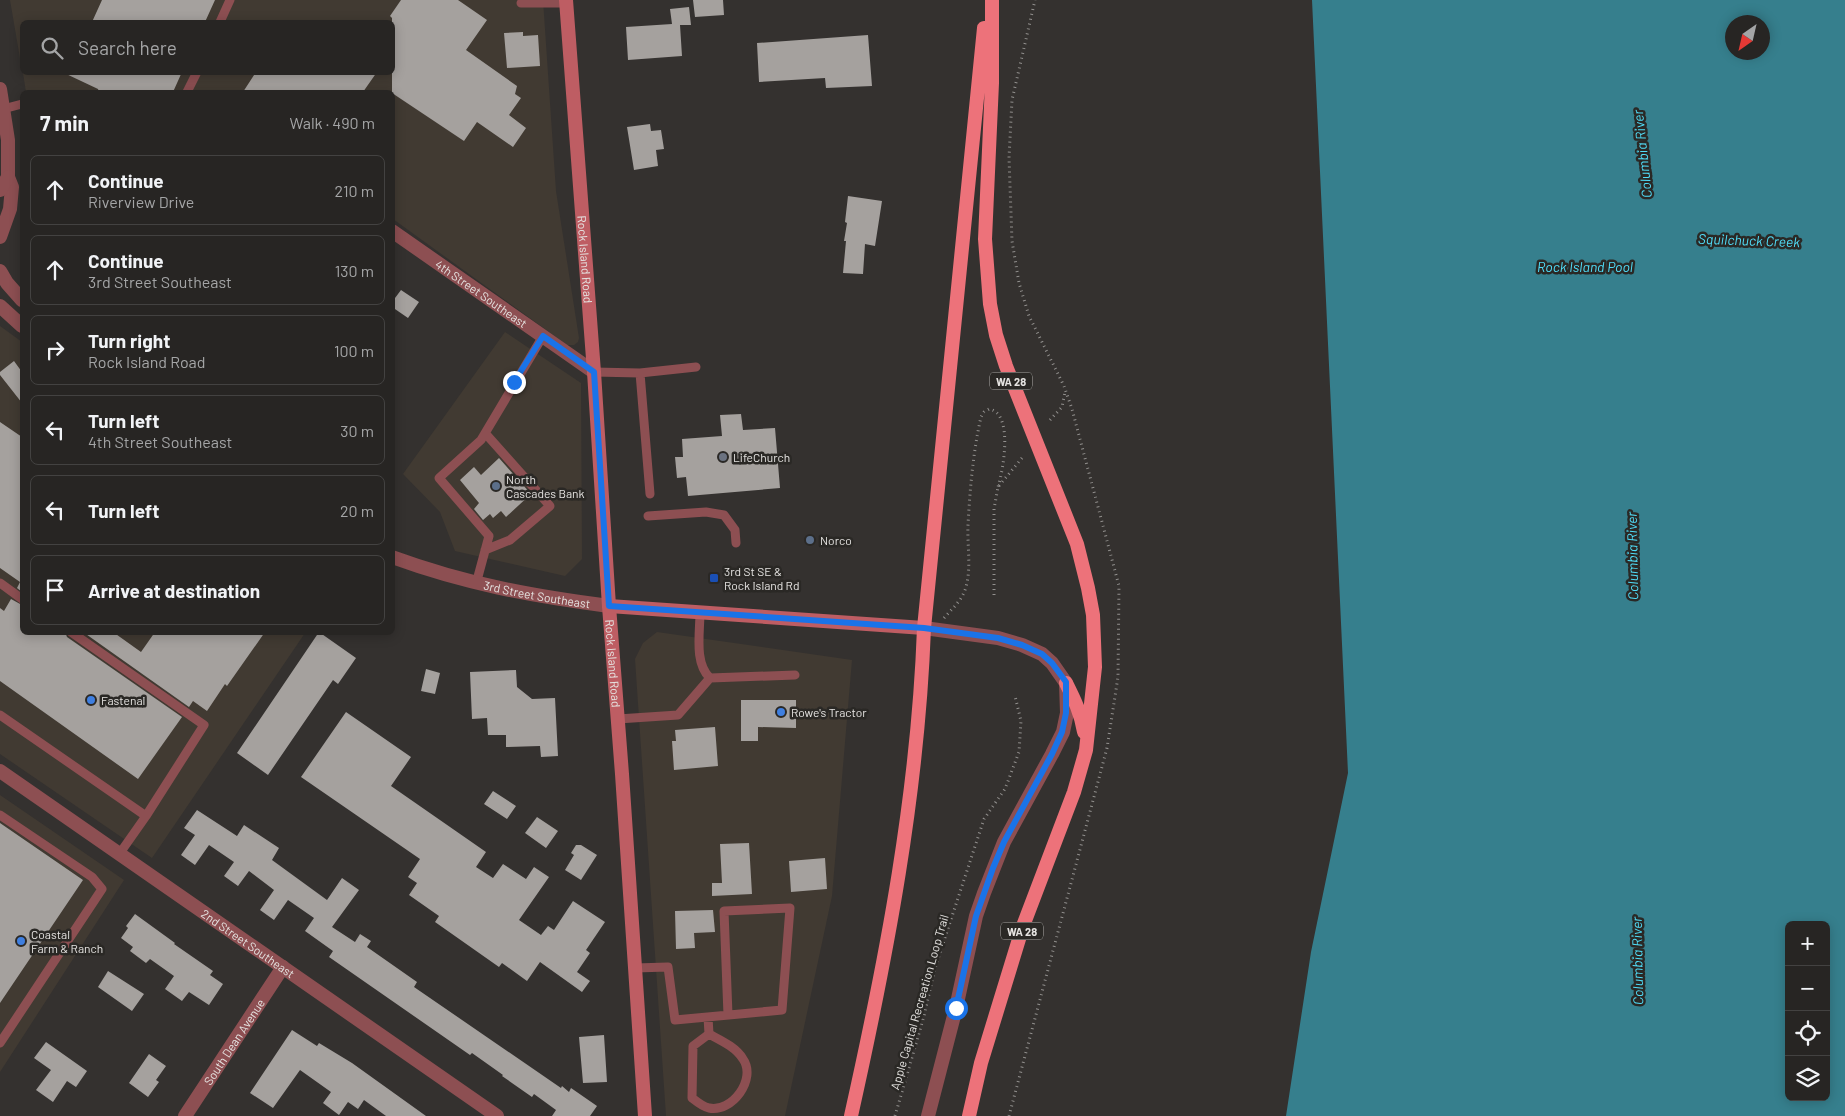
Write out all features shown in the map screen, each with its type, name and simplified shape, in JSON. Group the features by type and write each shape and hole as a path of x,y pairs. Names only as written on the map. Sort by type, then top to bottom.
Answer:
{"highway":[{"path":"851,1116 877,1002 904,848 922,687 924,628 987,0"},
{"name":"WA 28","path":"969,1116 981,1063 1023,926 1074,792 1086,750 1095,667 1094,632 1088,588 1072,528 1003,358 993,319 988,286 985,239 992,84 992,0"},
{"path":"1066,682 1082,719 1086,750"}],"main road":[{"name":"Rock Island Road","path":"566,1 594,372 645,1116"},
{"name":"3rd Street Southeast","path":"609,606 924,628"}],"street":[{"path":"0,89 9,160 8,176 12,187 7,218 0,237"},
{"path":"0,190 8,176"},
{"name":"4th Street Southeast","path":"395,233 594,372"},
{"path":"0,271 7,283 20,298"},
{"path":"0,306 20,324"},
{"name":"3rd Street Southeast","path":"395,558 455,579 476,584 542,597 609,606"},
{"path":"924,628 998,638 1022,645 1042,654 1052,663 1066,682 1066,713 1062,732 1004,842 976,916 956,1008 928,1116"},
{"name":"2nd Street Southeast","path":"0,771 497,1116"},
{"name":"South Dean Avenue","path":"185,1116 283,966"}],"lane":[{"path":"221,20 230,0"},
{"path":"520,3 566,1"},
{"path":"188,90 195,75"},
{"path":"3,109 20,105"},
{"path":"476,584 489,536 439,478 481,440 543,336"},
{"path":"594,372 640,373 696,367"},
{"path":"640,373 650,494"},
{"path":"485,432 550,506 510,540 485,550"},
{"path":"648,516 706,512 724,515 735,530 736,543"},
{"path":"0,583 20,598"},
{"path":"700,612 699,651 703,672 710,678 795,675"},
{"path":"75,635 204,725 120,853"},
{"path":"618,719 678,714 710,678"},
{"path":"0,715 146,816"},
{"path":"0,815 92,877 102,889 0,1043"},
{"path":"635,968 668,967 676,1020 782,1010 790,908 724,911 728,1015"},
{"path":"708,1017 709,1034"},
{"path":"709,1034 725,1042 743,1059 748,1074 743,1088 734,1101 720,1109 707,1108 692,1098 693,1046 709,1034"}],"path":[{"path":"1035,0 1012,100 1009,158 1012,241 1019,283 1029,316 1064,386 1065,396 1062,406 1050,420"},
{"path":"924,628 944,618 958,603 965,590 968,574 968,525 974,461 981,417 989,409 996,411 1000,416 1005,443 1002,474 994,509 994,594"},
{"path":"998,487 1022,458"},
{"name":"Apple Capital Recreation Loop Trail","path":"895,1116 924,1016 935,968 984,819 1005,789 1019,752 1021,721 1015,696"}],"shaded area":[{"path":"10,0 543,0 556,191 579,338 578,342 574,345 567,345 395,220 395,90 26,90 23,75 395,75 395,20 20,20 20,58"},
{"path":"0,326 20,341 20,635 304,635 152,858 0,754"},
{"path":"505,332 581,383 582,559 565,576 455,551 440,512 403,474"},
{"path":"657,632 852,660 832,896 785,1116 666,1116 635,659 643,643"},
{"path":"0,795 124,880 0,1072"}],"water":[{"name":"Rock Island Pool","path":"1312,0 1845,0 1845,1116 1286,1116 1311,952 1348,773"}],"building":[{"path":"102,0 215,0 206,20 93,20"},
{"path":"401,0 458,0 487,20 466,50 517,86 515,94 521,98 509,115 526,128 513,147 477,122 464,141 395,95 395,90 392,90 392,75 395,75 395,20 392,20 390,16"},
{"path":"693,0 723,0 724,15 695,17"},
{"path":"689,7 691,25 680,25 682,56 628,60 626,27 672,24 670,9"},
{"path":"523,32 523,36 538,35 540,66 507,68 504,33"},
{"path":"868,35 872,86 826,88 825,78 759,82 757,43"},
{"path":"68,75 181,75 174,90 98,89"},
{"path":"254,75 375,75 364,90 244,90"},
{"path":"650,124 651,131 661,130 664,149 656,150 658,166 634,170 627,127"},
{"path":"848,196 882,201 875,246 865,244 863,274 843,273"},
{"path":"401,290 419,302 408,318 395,309 395,298"},
{"path":"14,361 20,369 20,400 0,375 0,372"},
{"path":"741,414 743,430 775,428 780,488 688,496 686,477 677,478 675,457 683,457 682,439 722,436 720,415"},
{"path":"0,422 20,436 20,582 0,568"},
{"name":"North Cascades Bank","path":"499,458 531,494 506,517 501,511 493,518 490,514 483,520 474,509 479,503 460,480 474,467 481,475"},
{"name":"Fastenal","path":"11,599 20,604 20,635 66,635 182,717 138,779 0,681 0,608 4,611"},
{"path":"87,635 117,635 141,652 153,635 263,635 207,711 193,701 189,707"},
{"path":"317,635 323,635 356,658 338,684 333,680 268,775 237,753"},
{"path":"426,669 440,673 435,694 421,691"},
{"path":"516,670 517,687 532,699 555,698 558,756 541,757 540,746 506,747 506,735 488,735 487,718 472,719 470,672"},
{"path":"741,700 796,700 796,728 758,727 758,741 741,741"},
{"path":"346,712 411,757 391,786 486,852 476,867 493,878 503,864 526,879 534,867 549,877 519,920 541,935 548,926 554,930 573,901 605,922 586,950 590,953 577,972 590,981 582,992 540,962 527,981 502,963 499,967 435,922 439,916 409,895 417,883 408,877 420,859 301,777"},
{"path":"715,727 718,766 674,770 672,741 676,741 675,730"},
{"path":"493,791 516,806 507,819 484,804"},
{"path":"197,810 237,836 244,825 279,848 272,860 327,900 342,878 359,890 332,927 355,942 360,934 371,941 367,947 417,982 414,987 561,1088 562,1086 569,1092 571,1088 597,1106 590,1116 552,1116 556,1110 534,1094 532,1097 472,1053 470,1055 329,957 333,951 305,931 314,918 288,900 274,920 260,910 274,890 249,871 238,886 224,876 234,862 209,845 195,865 181,855 195,835 184,828"},
{"path":"537,817 558,831 546,848 525,833"},
{"name":"Coastal Farm & Ranch","path":"0,823 83,880 0,1003"},
{"path":"749,843 752,894 712,896 712,883 722,883 720,844"},
{"path":"576,845 581,845 597,855 581,880 565,870 574,855 571,853"},
{"path":"825,858 827,889 791,892 789,861"},
{"path":"713,910 715,932 694,933 695,948 676,949 675,911"},
{"path":"135,914 213,971 210,975 223,984 209,1005 189,992 182,1001 165,989 174,976 150,959 146,963 130,951 133,947 121,938 128,928 126,926"},
{"path":"108,971 144,994 132,1011 98,987"},
{"path":"292,1030 317,1046 319,1043 352,1063 426,1116 386,1116 364,1100 358,1109 348,1102 339,1115 323,1103 331,1092 300,1070 273,1108 250,1093"},
{"path":"604,1035 607,1082 583,1083 579,1037"},
{"path":"46,1042 87,1071 76,1087 67,1081 53,1102 36,1090 51,1070 34,1058"},
{"path":"149,1054 166,1066 156,1080 159,1082 148,1097 129,1083"}],"place":[{"name":"LifeChurch","path":"723,457"},
{"name":"North Cascades Bank","path":"496,486"},
{"name":"Norco","path":"810,540"},
{"name":"3rd St SE & Rock Island Rd","path":"714,578"},
{"name":"Fastenal","path":"91,700"},
{"name":"Rowe's Tractor","path":"781,712"},
{"name":"Coastal Farm & Ranch","path":"21,941"}],"route":[{"path":"514,382 543,336 594,372 609,606 924,628 998,638 1022,645 1042,654 1052,663 1066,682 1066,713 1062,732 1036,786 1004,842 993,868 976,916 956,1008"}],"water label":[{"name":"Columbia River","path":"1642,154"},
{"name":"Squilchuck Creek","path":"1749,240"},
{"name":"Columbia River","path":"1632,556"},
{"name":"Columbia River","path":"1637,961"}]}
